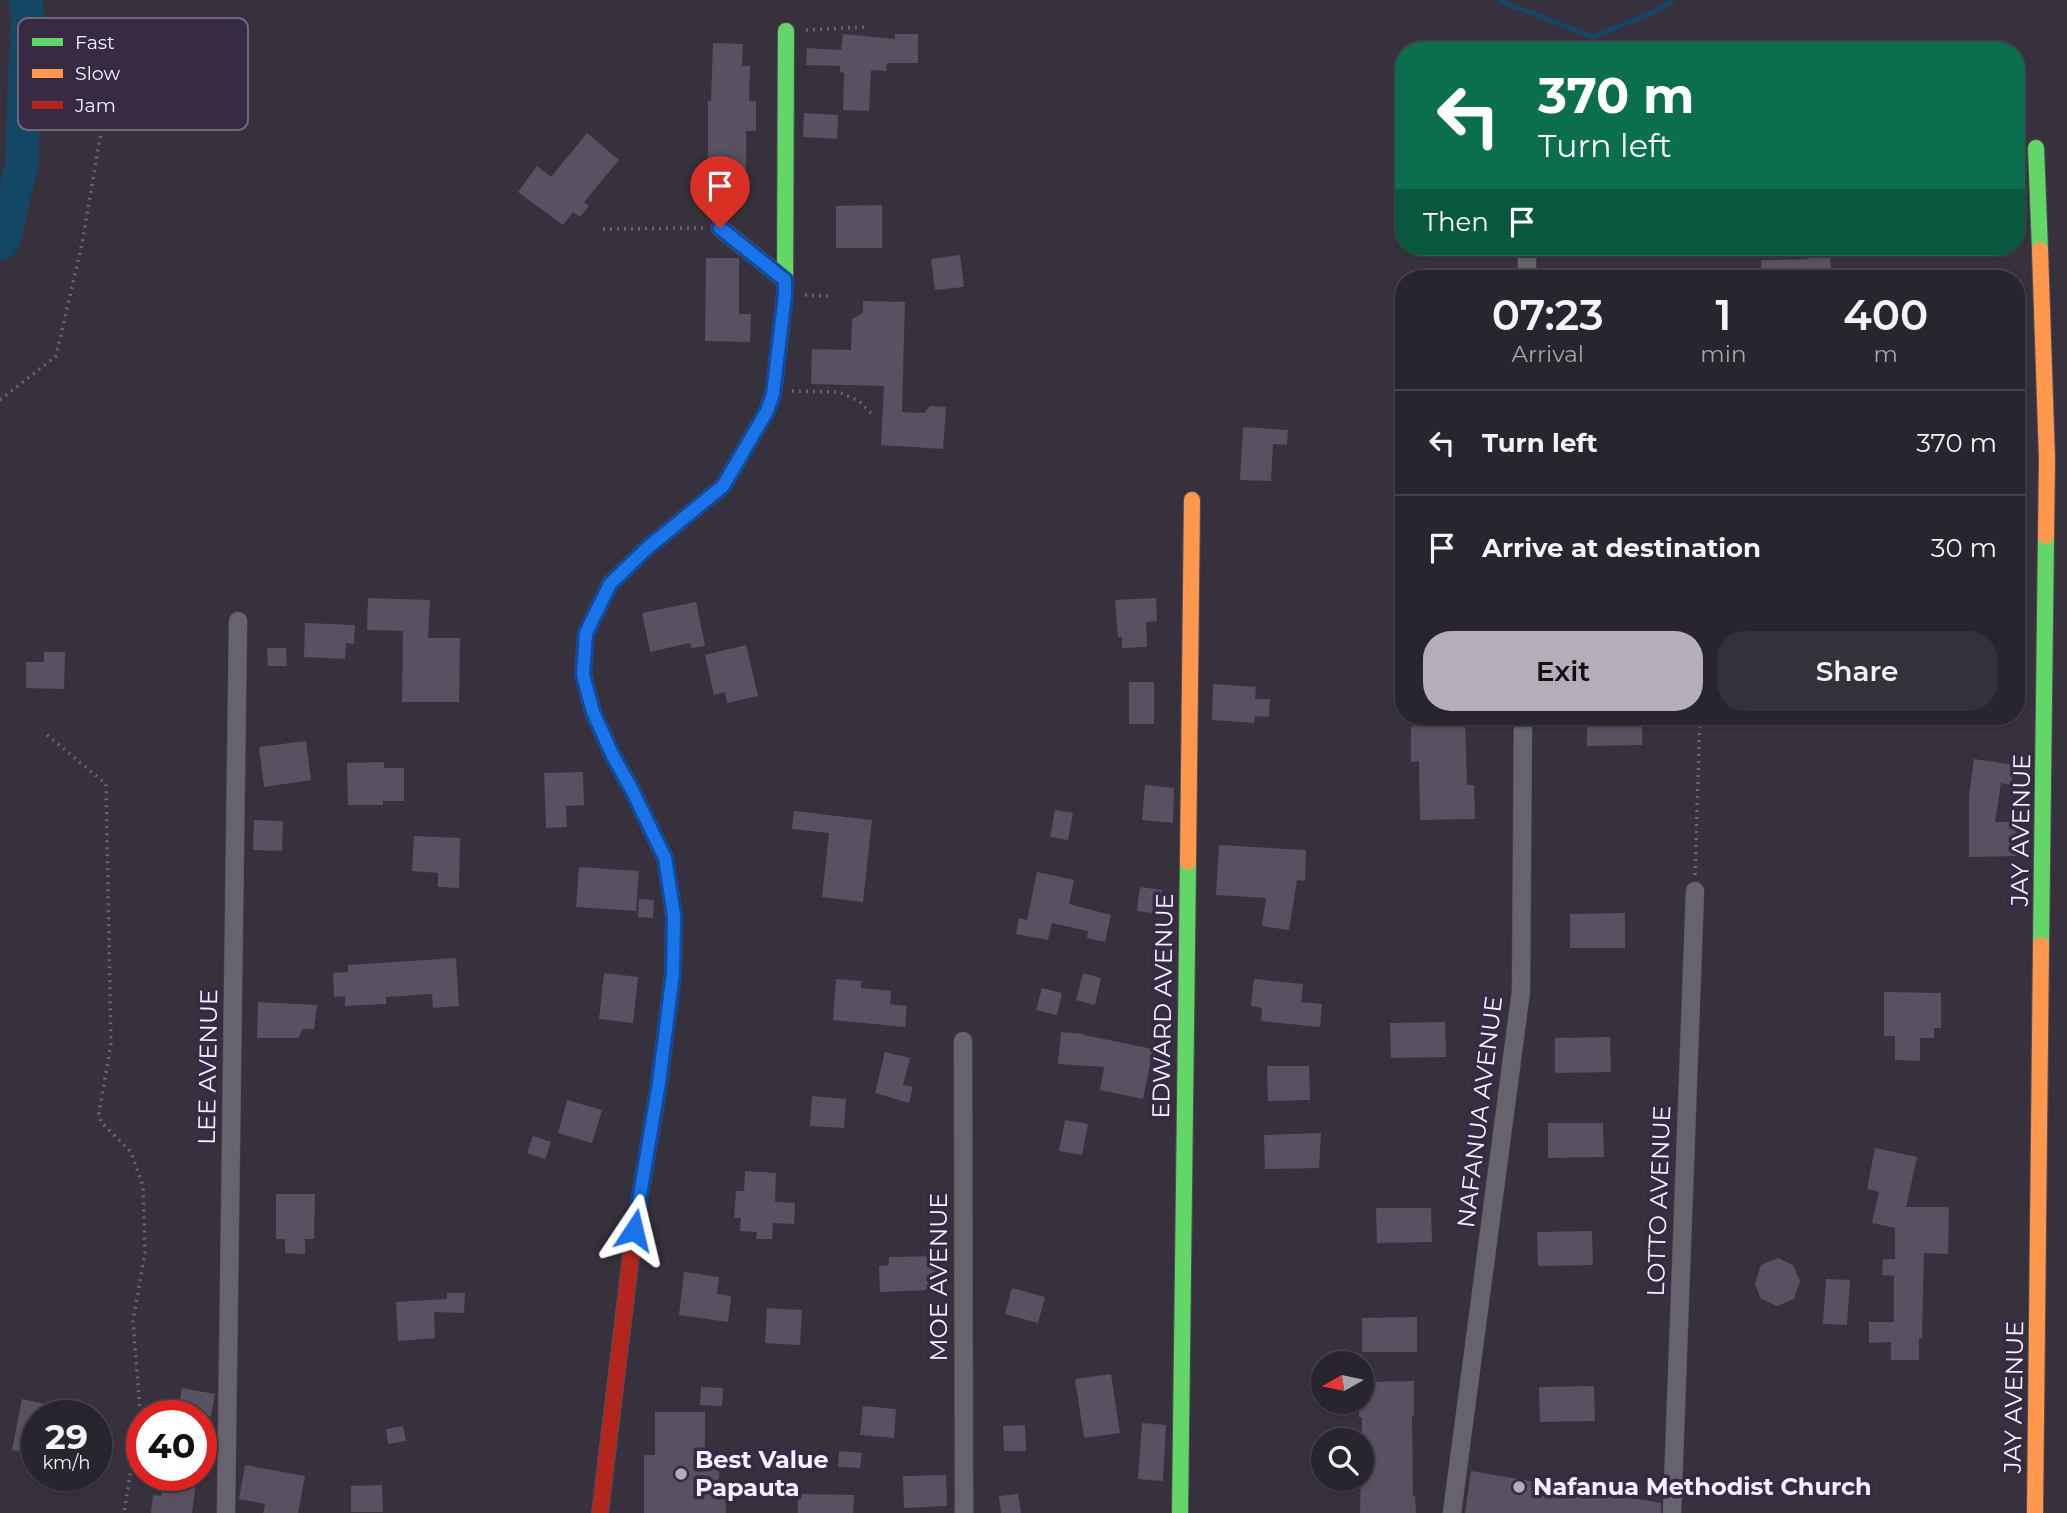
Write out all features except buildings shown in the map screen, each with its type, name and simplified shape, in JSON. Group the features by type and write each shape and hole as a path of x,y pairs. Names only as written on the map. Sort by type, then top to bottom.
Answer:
{"street":[{"path":"600,1513 634,1230 673,973 674,916 665,858 593,712 583,675 586,633 610,584 645,550 723,486 767,411 773,394 785,295 786,31"},
{"name":"JAY AVENUE","path":"2035,1513 2047,471 2036,148"},
{"path":"720,228 785,280"},
{"name":"EDWARD AVENUE","path":"1180,1513 1192,500"},
{"name":"LEE AVENUE","path":"226,1513 238,621"},
{"name":"NAFANUA AVENUE","path":"1451,1513 1521,991 1523,725"},
{"name":"LOTTO AVENUE","path":"1672,1513 1695,891"},
{"name":"MOE AVENUE","path":"963,1041 964,1513"}],"path":[{"path":"786,31 867,27"},
{"path":"0,400 56,356 82,244 101,130"},
{"path":"603,229 720,228"},
{"path":"773,394 792,391 839,392 859,401 872,414"},
{"path":"1695,891 1700,725"},
{"path":"47,735 106,784 111,1043 99,1114 101,1122 131,1152 143,1186 145,1253 133,1321 140,1411 124,1513"}],"waterway":[{"path":"25,0 28,18"},
{"path":"1501,0 1593,37 1654,12 1673,0"},
{"path":"0,244 4,241 22,163 23,130"}],"traffic: fast":[{"path":"775,379 785,295 786,31"},
{"path":"2036,148 2040,250"},
{"path":"2041,945 2046,536"},
{"path":"583,674 593,712 665,858 674,916 673,973 659,1085"},
{"path":"1180,1513 1188,862"}],"traffic: slow":[{"path":"2040,250 2047,459 2046,536"},
{"path":"1188,862 1192,500"},
{"path":"2035,1513 2041,945"}],"traffic: jam":[{"path":"583,674 586,633 610,584 645,550 723,486 767,411 775,379"},
{"path":"600,1513 634,1230 659,1085"}],"place":[{"name":"Best Value Papauta","path":"681,1474"},
{"name":"Nafanua Methodist Church","path":"1519,1487"}],"route":[{"path":"634,1230 659,1083 673,973 674,916 665,858 593,712 583,675 586,633 610,584 645,550 723,486 767,411 773,394 785,280 720,228"}]}
